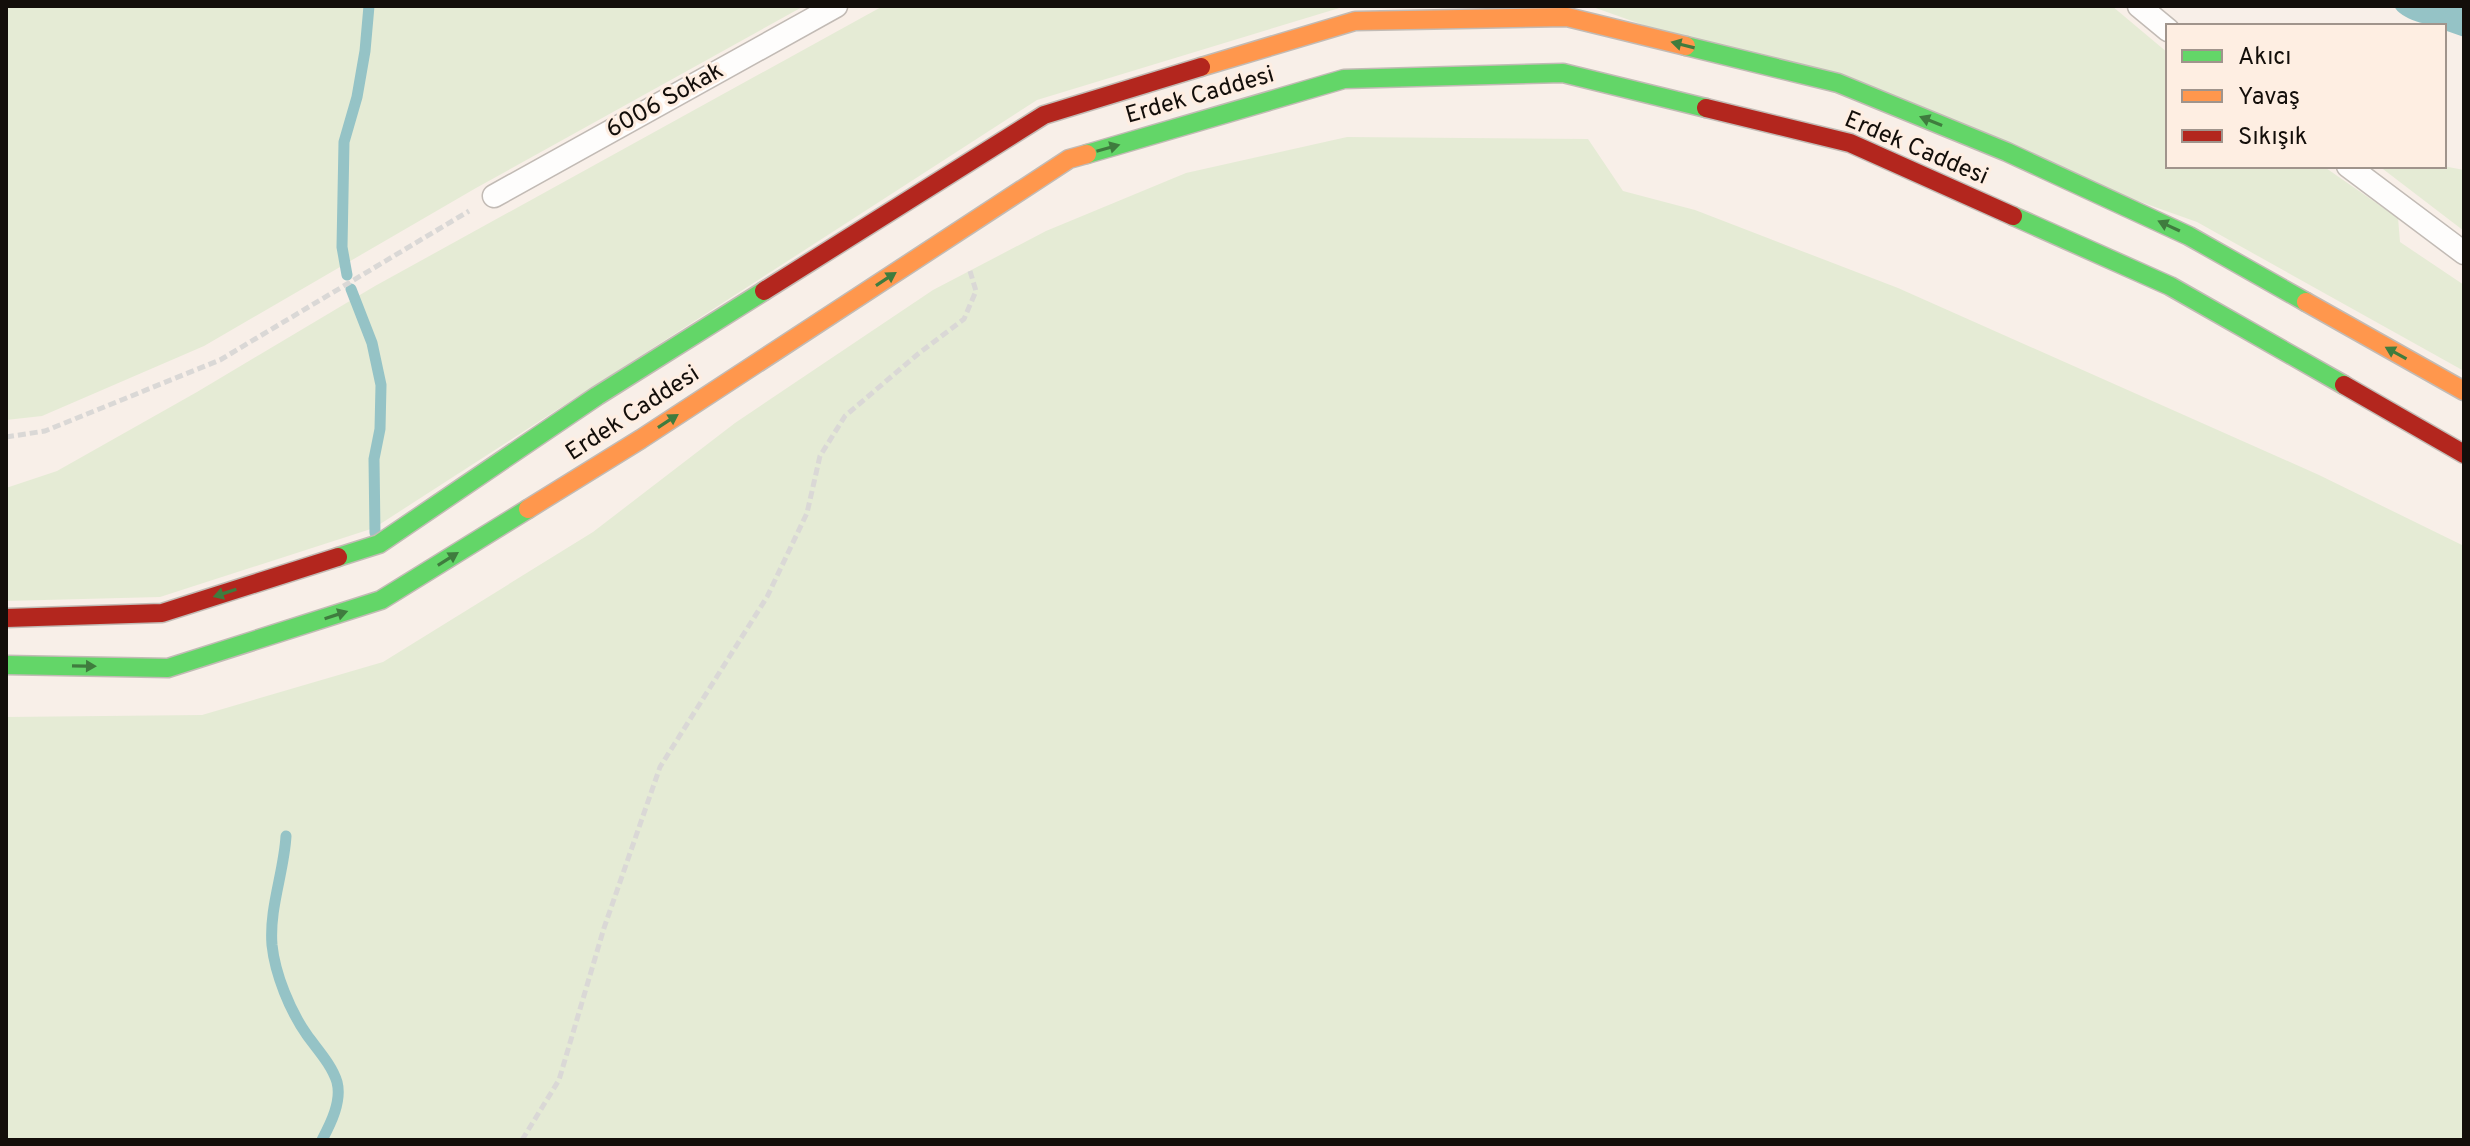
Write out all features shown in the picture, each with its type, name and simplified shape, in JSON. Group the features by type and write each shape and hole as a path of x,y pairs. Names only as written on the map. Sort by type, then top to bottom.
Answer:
{"main road":[{"name":"Erdek Caddesi","path":"6,618 162,613 379,544 597,396 1044,115 1355,21 1567,17 1838,83 2007,152 2189,236 2464,391"},
{"name":"Erdek Caddesi","path":"6,665 168,668 381,600 641,439 1069,159 1344,79 1563,73 1850,143 2170,286 2464,454"}],"lane":[{"name":"6006 Sokak","path":"494,196 836,6"},
{"path":"2139,6 2166,28"},
{"path":"2351,168 2464,253"}],"path":[{"path":"6,437 45,431 220,360 494,196"},
{"path":"522,1140 559,1080 604,928 660,767 767,597 807,513 820,456 845,416 964,319 976,291 969,268 941,243"}],"green space":[{"path":"6,6 804,6 476,188 204,346 42,416 6,420"},
{"path":"883,6 1346,6 1037,100 374,528 160,597 6,601 6,488 57,471 375,286"},
{"path":"1590,6 2112,6 2166,51 2166,168 2326,168 2398,218 2400,242 2464,285 2464,371 2197,222"},
{"path":"1347,137 1588,139 1623,191 1695,210 1898,288 2319,475 2464,546 2464,1140 6,1140 6,717 202,715 383,662 593,532 735,423 933,290 1046,231 1186,173"},
{"path":"2446,167 2464,170 2464,231 2382,168"}],"water":[{"path":"2394,6 2464,6 2464,37 2446,31 2446,24 2423,23"}],"waterway":[{"path":"347,275 342,247 344,142 357,97 369,6"},
{"path":"351,289 372,343 381,385 380,429 374,459 375,533"},
{"path":"286,836 273,917 272,945 276,968 289,1004 337,1082 337,1104 322,1140"}],"traffic: fast":[{"path":"1686,46 1838,83 2007,152 2189,236 2306,302"},
{"path":"1087,154 1344,79 1563,73 1706,108"},
{"path":"2013,216 2170,286 2344,385"},
{"path":"338,557 379,544 597,396 764,291"},
{"path":"6,665 168,668 381,600 528,509"}],"traffic: slow":[{"path":"1201,67 1355,21 1567,17 1686,46"},
{"path":"528,509 641,439 1069,159 1087,154"},
{"path":"2306,302 2464,391"}],"traffic: jam":[{"path":"764,291 1044,115 1201,67"},
{"path":"1706,108 1850,143 2013,216"},
{"path":"2344,385 2464,454"},
{"path":"6,618 162,613 338,557"}]}
